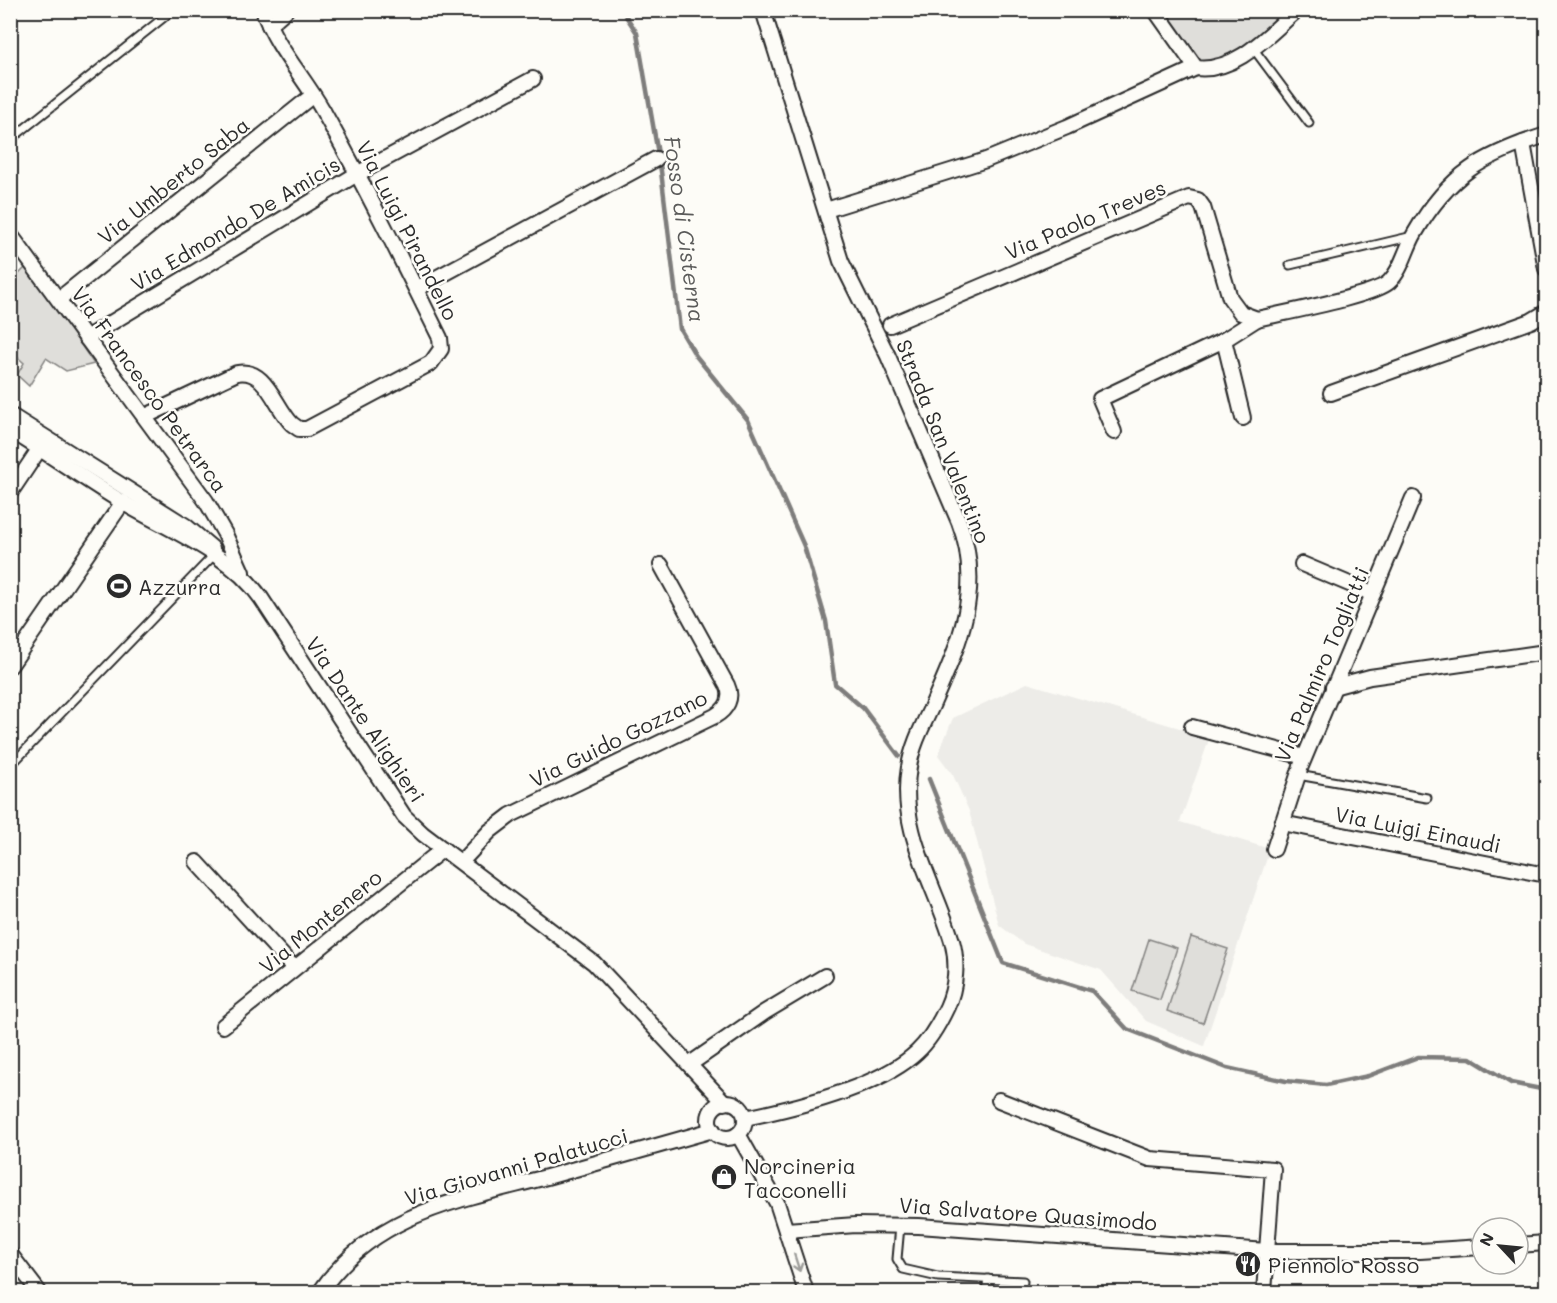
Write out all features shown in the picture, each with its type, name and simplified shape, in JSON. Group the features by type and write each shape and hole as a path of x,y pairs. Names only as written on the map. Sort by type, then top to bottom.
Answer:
{"street":[{"name":"Via Luigi Pirandello","path":"146,416 237,373 247,371 262,380 292,424 299,429 311,428 431,363 438,356 442,341 416,289 357,174 262,10"},
{"path":"269,25 286,10"},
{"name":"Strada San Valentino","path":"745,1118 842,1091 886,1072 917,1052 945,1012 954,984 954,950 914,839 907,787 911,757 964,628 970,595 970,559 959,522 888,356 845,273 763,10"},
{"path":"1155,10 1196,68"},
{"path":"826,210 986,160 1067,127 1196,68 1210,69 1226,65 1253,47 1297,10"},
{"name":"Via Edmondo De Amicis","path":"86,338 357,174 533,79"},
{"name":"Via Umberto Saba","path":"59,299 313,95"},
{"path":"1114,432 1100,399 1224,339 1257,319 1382,286 1392,278 1413,236 1442,195 1466,170 1492,154 1546,135"},
{"path":"1523,142 1546,269"},
{"path":"416,289 656,159"},
{"name":"Via Paolo Treves","path":"890,325 1189,198 1198,200 1203,207 1233,304 1245,316 1257,319"},
{"name":"Via Francesco Petrarca","path":"10,234 146,416 210,507 244,577"},
{"path":"1331,393 1531,321 1546,312"},
{"path":"1224,339 1243,418"},
{"path":"10,415 192,530 218,557"},
{"name":"Via Dante Alighieri","path":"10,430 123,502 218,557 244,577 261,598 394,803 418,829 600,969 725,1103 740,1108 745,1118"},
{"path":"10,493 40,448"},
{"name":"Via Palmiro Togliatti","path":"1274,849 1304,757 1413,498"},
{"path":"10,666 123,502"},
{"path":"1302,564 1373,594"},
{"name":"Via Guido Gozzano","path":"461,862 490,831 511,815 715,716 726,707 730,694 727,685 661,565"},
{"path":"1333,687 1370,677 1546,651"},
{"path":"1192,727 1304,757"},
{"name":"Via Luigi Einaudi","path":"1282,824 1546,875"},
{"name":"Via Montenero","path":"223,1026 443,849"},
{"path":"197,862 294,968"},
{"path":"690,1064 765,1012 825,976"},
{"path":"999,1100 1150,1159 1273,1169 1264,1293"},
{"path":"725,1103 711,1113 712,1130 722,1137 738,1134 745,1124 745,1118"},
{"name":"Via Giovanni Palatucci","path":"321,1293 340,1267 357,1250 380,1233 409,1217 453,1202 712,1130"},
{"path":"738,1134 777,1203 806,1293"},
{"name":"Via Salvatore Quasimodo","path":"786,1230 900,1226 1267,1251 1420,1251 1470,1248"},
{"path":"1530,1244 1546,1243"},
{"path":"10,1254 39,1293"}],"lane":[{"path":"10,140 173,10"},
{"path":"1253,47 1309,123"},
{"path":"1290,266 1413,236"},
{"path":"10,766 218,557"},
{"path":"1298,775 1427,798"},
{"path":"900,1226 897,1259 903,1269 938,1277 1023,1281 1022,1293"},
{"path":"986,1293 988,1279"}],"shaded area":[{"path":"1155,11 1297,11 1253,47 1196,68"},
{"path":"27,266 94,364 66,371 46,358 29,386 17,375 24,363 14,354 11,356 11,282"},
{"path":"1027,683 1210,737 1180,822 1270,849 1204,1046 1146,1021 1101,970 1024,944 999,925 969,811 953,775 938,755 953,718"},
{"path":"1191,937 1228,949 1203,1023 1167,1011"},
{"path":"1149,939 1177,948 1160,1000 1132,991"}],"waterway":[{"name":"Fosso di Cisterna","path":"622,10 637,33 661,171 680,329 696,356 748,420 804,546 826,621 835,684 863,708 899,756"},
{"name":"Fosso di Cisterna","path":"929,779 1003,963 1092,991 1127,1029 1227,1068 1286,1081 1326,1085 1368,1076 1418,1057 1470,1058 1511,1083 1546,1090"}],"place":[{"name":"Azzurra","path":"119,586"},
{"name":"Norcineria Tacconelli","path":"724,1177"},
{"name":"Piennolo Rosso","path":"1248,1264"}]}
